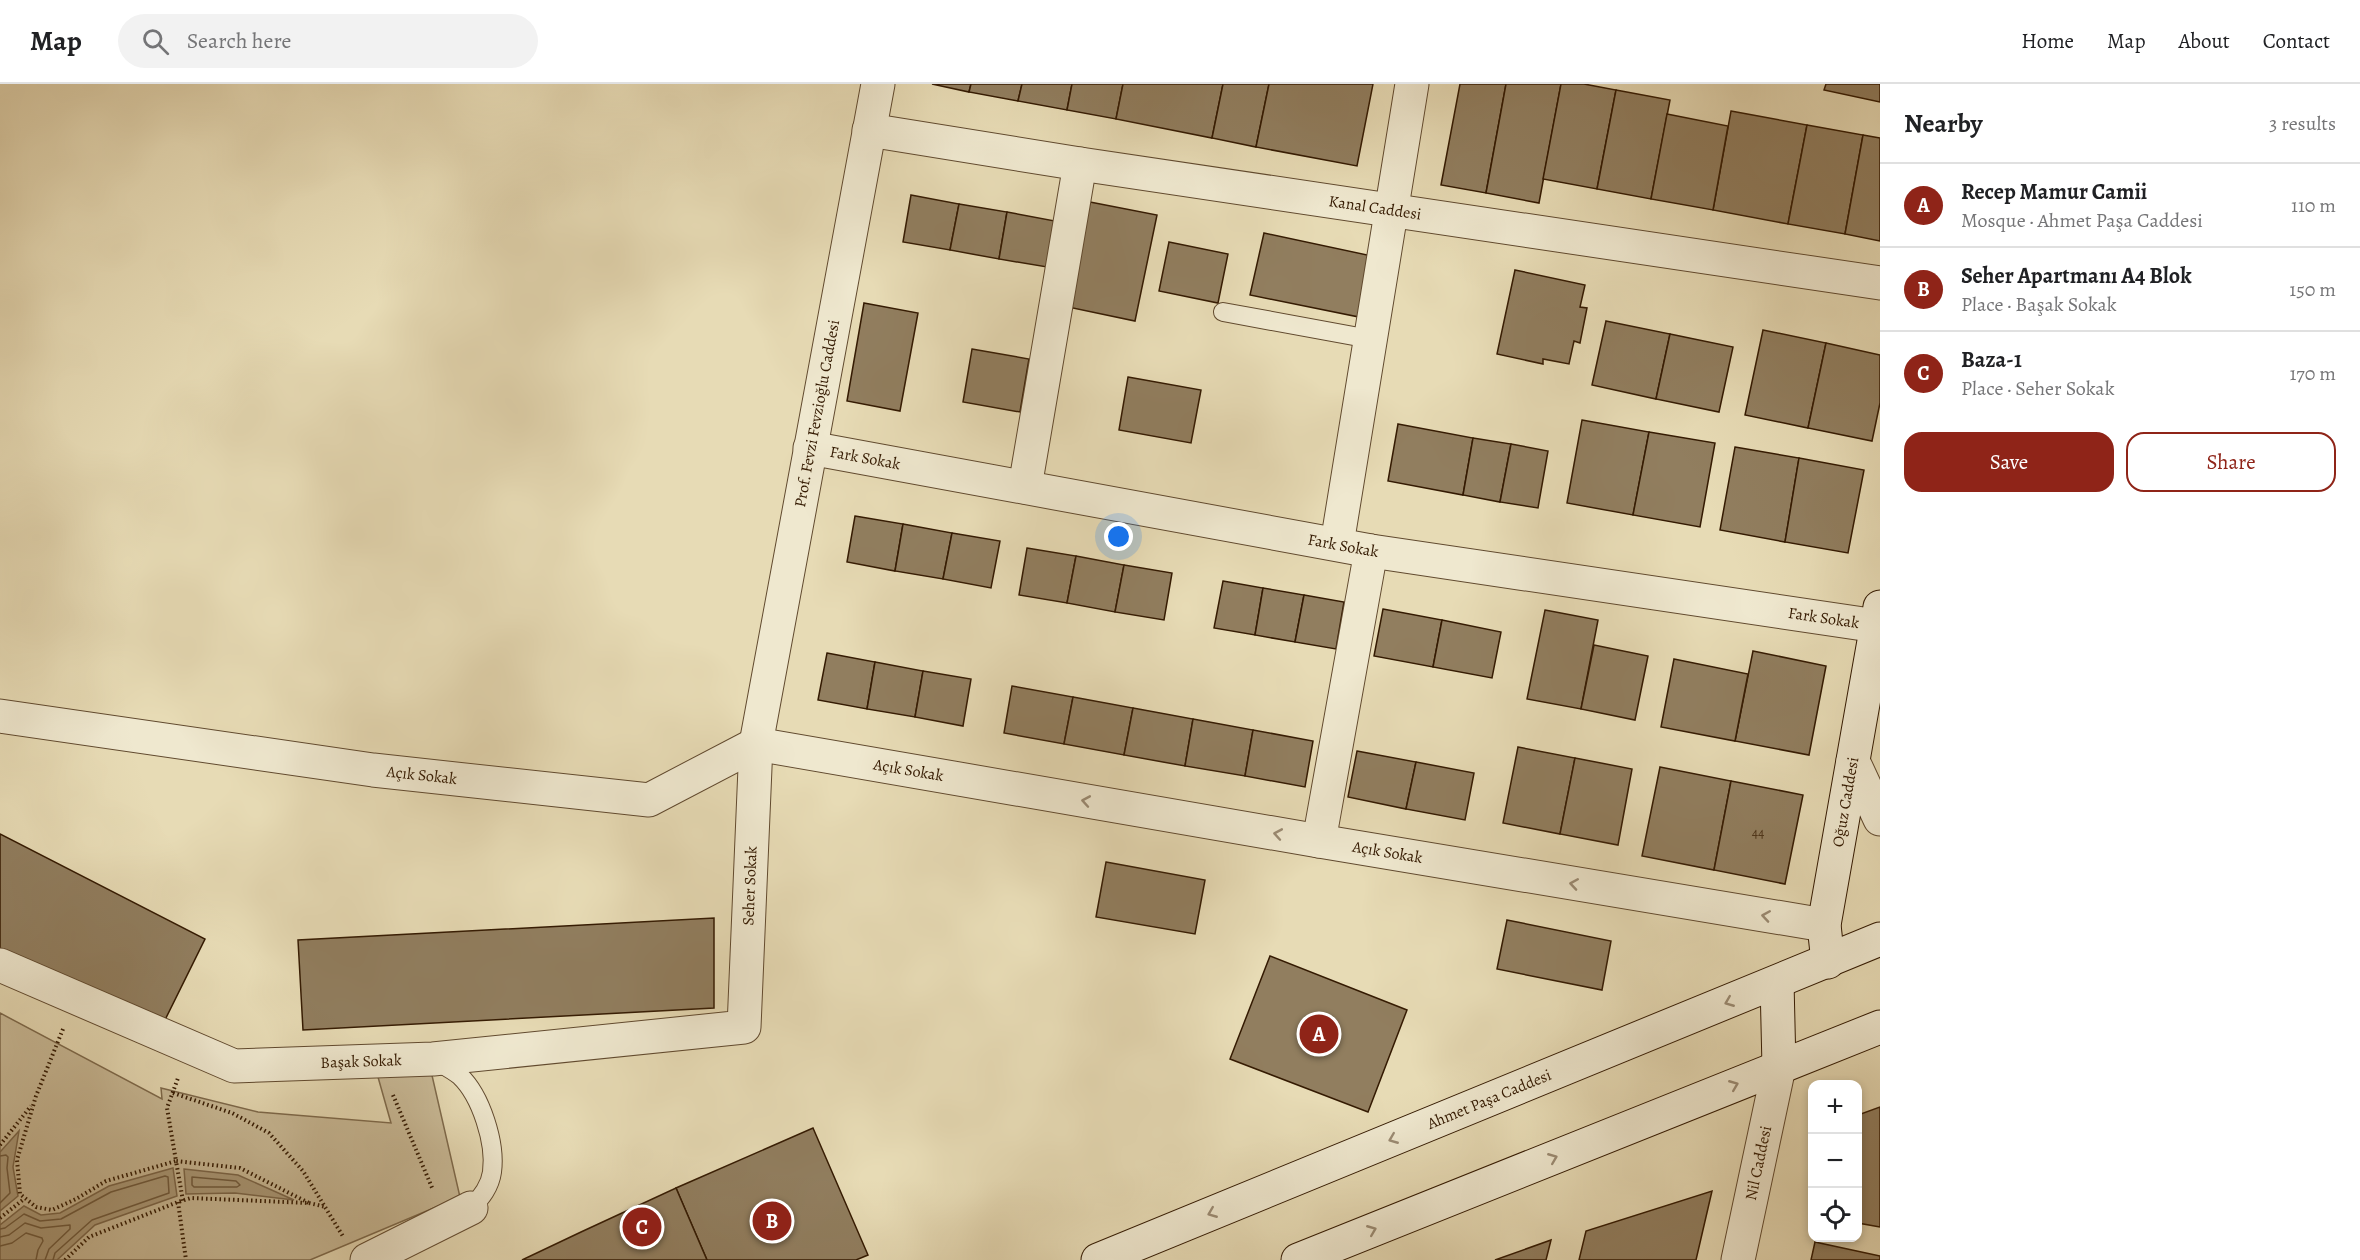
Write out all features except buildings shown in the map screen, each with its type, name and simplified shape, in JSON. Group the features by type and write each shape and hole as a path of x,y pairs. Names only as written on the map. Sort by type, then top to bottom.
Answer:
{"street":[{"name":"Prof. Fevzi Fevzioğlu Caddesi","path":"756,744 878,84"},
{"path":"1337,544 1412,84"},
{"name":"Kanal Caddesi","path":"869,130 1080,164 1880,283"},
{"path":"1025,487 1080,164"},
{"name":"Fark Sokak","path":"810,448 1371,551 1878,617"},
{"path":"1319,841 1371,551"},
{"name":"Oğuz Caddesi","path":"1828,962 1824,925 1878,617"},
{"name":"Açık Sokak","path":"0,716 373,770 649,800 756,744 1824,925"},
{"name":"Seher Sokak","path":"744,1027 756,744"},
{"path":"1853,761 1880,819"},
{"name":"Ahmet Paşa Caddesi","path":"1098,1260 1880,939"},
{"name":"Başak Sokak","path":"0,965 234,1066 433,1059 744,1027"},
{"name":"Nil Caddesi","path":"1738,1260 1779,1067 1777,982"},
{"path":"1299,1260 1333,1253 1779,1067 1880,1028"},
{"path":"357,1251 459,1215"}],"lane":[{"path":"1223,312 1370,339"},
{"path":"433,1059 459,1075 470,1090 490,1136 492,1172 485,1193 459,1215"}],"path":[{"path":"77,998 33,1103 17,1160 20,1194 24,1199 36,1207 51,1210 76,1199 106,1181 176,1161 240,1168 309,1203"},
{"path":"186,1260 176,1161 167,1108 190,1047"},
{"path":"378,1061 459,1215"},
{"path":"173,1093 232,1113 269,1133 303,1171 357,1251"},
{"path":"0,1145 33,1103"},
{"path":"65,1260 89,1237 191,1198 309,1203 326,1207"},
{"path":"0,1218 24,1199"}],"shaded area":[{"path":"0,1013 162,1099 161,1088 258,1112 391,1123 376,1070 431,1071 460,1197 310,1260 0,1260"}],"water":[{"path":"19,1131 13,1167 18,1196 0,1211 0,1152"},
{"path":"173,1168 177,1196 95,1225 57,1260 0,1260 0,1225 24,1206 41,1215 60,1213 109,1186"},
{"path":"184,1169 238,1175 294,1200 235,1193 186,1194"}],"place":[{"name":"Recep Mamur Camii","path":"1319,1034"},
{"name":"Seher Apartmanı A4 Blok","path":"772,1221"},
{"name":"Baza-1","path":"642,1227"}]}
